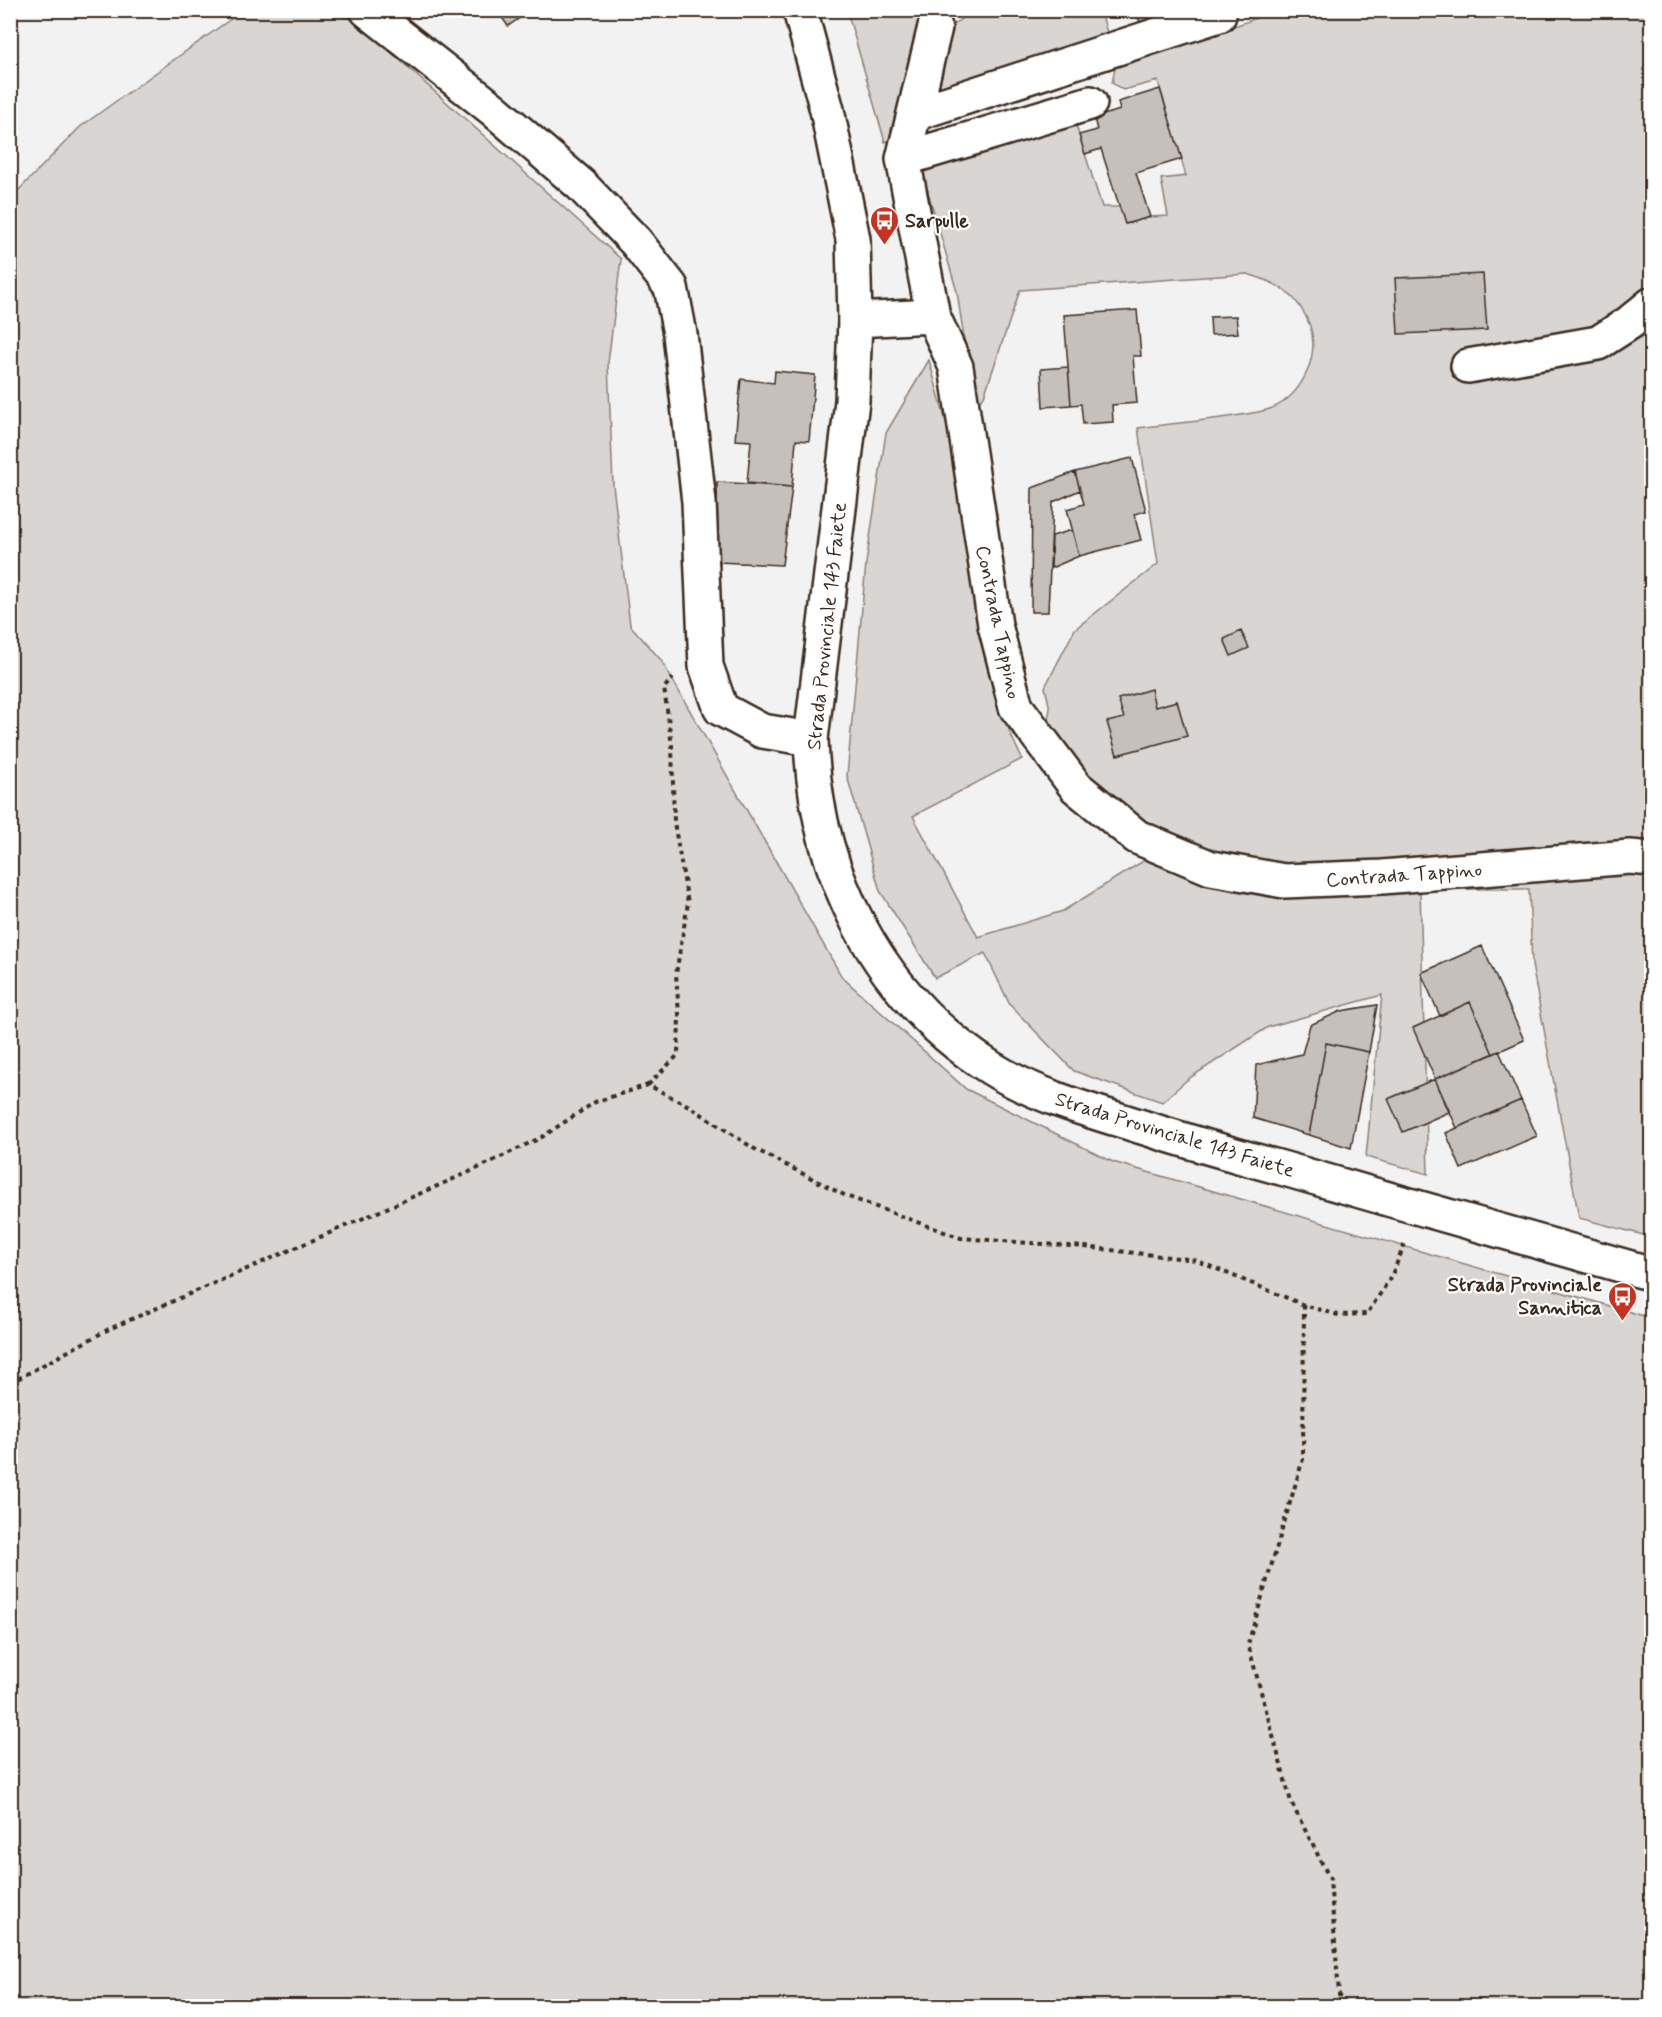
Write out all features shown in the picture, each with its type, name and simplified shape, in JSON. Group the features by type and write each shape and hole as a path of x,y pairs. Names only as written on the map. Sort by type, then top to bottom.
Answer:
{"main road":[{"path":"367,10 494,110 581,185 636,242 671,287 680,334 699,502 706,666 721,709 762,731 811,739"},
{"name":"Strada Provinciale 143 Faiete","path":"800,10 827,110 853,239 855,320 852,401 811,739 812,776 831,865 859,929 875,955 892,980 935,1027 993,1069 1070,1105 1652,1274"},
{"path":"914,114 1219,15"},
{"path":"903,159 935,27"},
{"path":"903,159 1090,103"},
{"name":"Contrada Tappino","path":"903,159 933,316 956,367 995,625 1016,707 1076,786 1137,837 1211,868 1284,881 1382,877 1630,857 1652,859"},
{"path":"1468,366 1598,343 1629,323 1652,304"},
{"path":"855,320 933,316"}],"path":[{"path":"10,1383 109,1329 474,1170 542,1137 595,1102 648,1085 678,1055 679,1014 676,974 687,903 674,822 672,746 664,688 684,668 706,666"},
{"path":"648,1085 688,1106 753,1148 846,1196 961,1238 1084,1247 1195,1260 1304,1305 1338,1315 1367,1314 1391,1277 1404,1246 1416,1207"},
{"path":"1304,1305 1302,1459 1248,1644 1291,1802 1330,1879 1340,2007"}],"shaded area":[{"path":"924,10 899,137 885,142 847,11"},
{"path":"242,11 321,11 355,20 621,259 608,363 613,485 630,625 661,660 842,977 966,1089 1113,1162 1651,1318 1651,2006 11,2006 11,198 80,127"},
{"path":"973,11 1101,11 1109,40 927,99 951,26"},
{"path":"1277,11 1651,11 1651,1237 1579,1218 1532,965 1529,889 1420,889 1428,1174 1366,1157 1382,995 1268,1027 1188,1079 1162,1102 1074,1071 1010,1005 985,953 935,978 880,891 847,776 866,563 886,433 929,360 954,451 976,613 1010,733 1022,759 913,816 978,937 1063,911 1145,860 1158,837 1100,799 1046,728 1050,709 1045,687 1075,629 1158,564 1138,428 1235,416 1266,410 1278,405 1288,398 1304,377 1310,365 1313,338 1300,306 1286,291 1269,281 1247,274 1020,290 984,396 974,406 957,292 922,171 1075,122 1102,207 1120,207 1126,224 1150,217 1168,216 1161,179 1186,176 1158,81 1123,90 1112,83 1115,68"}],"building":[{"path":"500,10 530,11 508,26 498,12"},
{"path":"1135,10 1166,10 1161,12 1161,19 1147,26 1140,22"},
{"path":"1248,10 1277,10 1250,18"},
{"path":"1160,89 1182,159 1136,173 1150,217 1125,224 1101,149 1085,154 1079,135 1097,130 1094,118 1120,110 1118,102"},
{"path":"1483,274 1487,330 1398,334 1395,278"},
{"path":"1137,310 1141,356 1133,356 1137,403 1112,405 1113,422 1083,424 1081,404 1071,405 1064,315"},
{"path":"1236,316 1238,333 1211,335 1210,317"},
{"path":"1068,367 1071,405 1043,407 1041,369"},
{"path":"775,371 815,375 809,441 796,440 792,487 747,483 751,441 735,440 741,379 774,383"},
{"path":"1132,458 1146,511 1134,514 1141,540 1079,556 1067,509 1084,504 1075,472"},
{"path":"1075,472 1080,490 1053,502 1048,612 1031,612 1032,488"},
{"path":"717,482 792,487 782,565 718,562"},
{"path":"1072,530 1079,556 1051,568 1052,536"},
{"path":"1241,631 1249,648 1231,656 1224,639"},
{"path":"1151,689 1155,707 1177,701 1187,736 1117,755 1107,722 1124,718 1118,699"},
{"path":"1482,946 1524,1040 1493,1054 1470,1002 1440,1016 1421,973"},
{"path":"1470,1002 1493,1054 1435,1079 1413,1028"},
{"path":"1377,1005 1369,1052 1326,1043 1309,1135 1253,1118 1256,1065 1302,1054 1310,1025 1341,1011"},
{"path":"1326,1043 1369,1052 1351,1148 1309,1135"},
{"path":"1499,1051 1521,1100 1457,1128 1435,1079"},
{"path":"1435,1079 1449,1112 1403,1132 1388,1099"},
{"path":"1521,1100 1537,1136 1461,1169 1446,1133"}],"place":[{"name":"Sarpulle","path":"884,246"},
{"name":"Strada Provinciale Sannitica","path":"1623,1322"}]}
